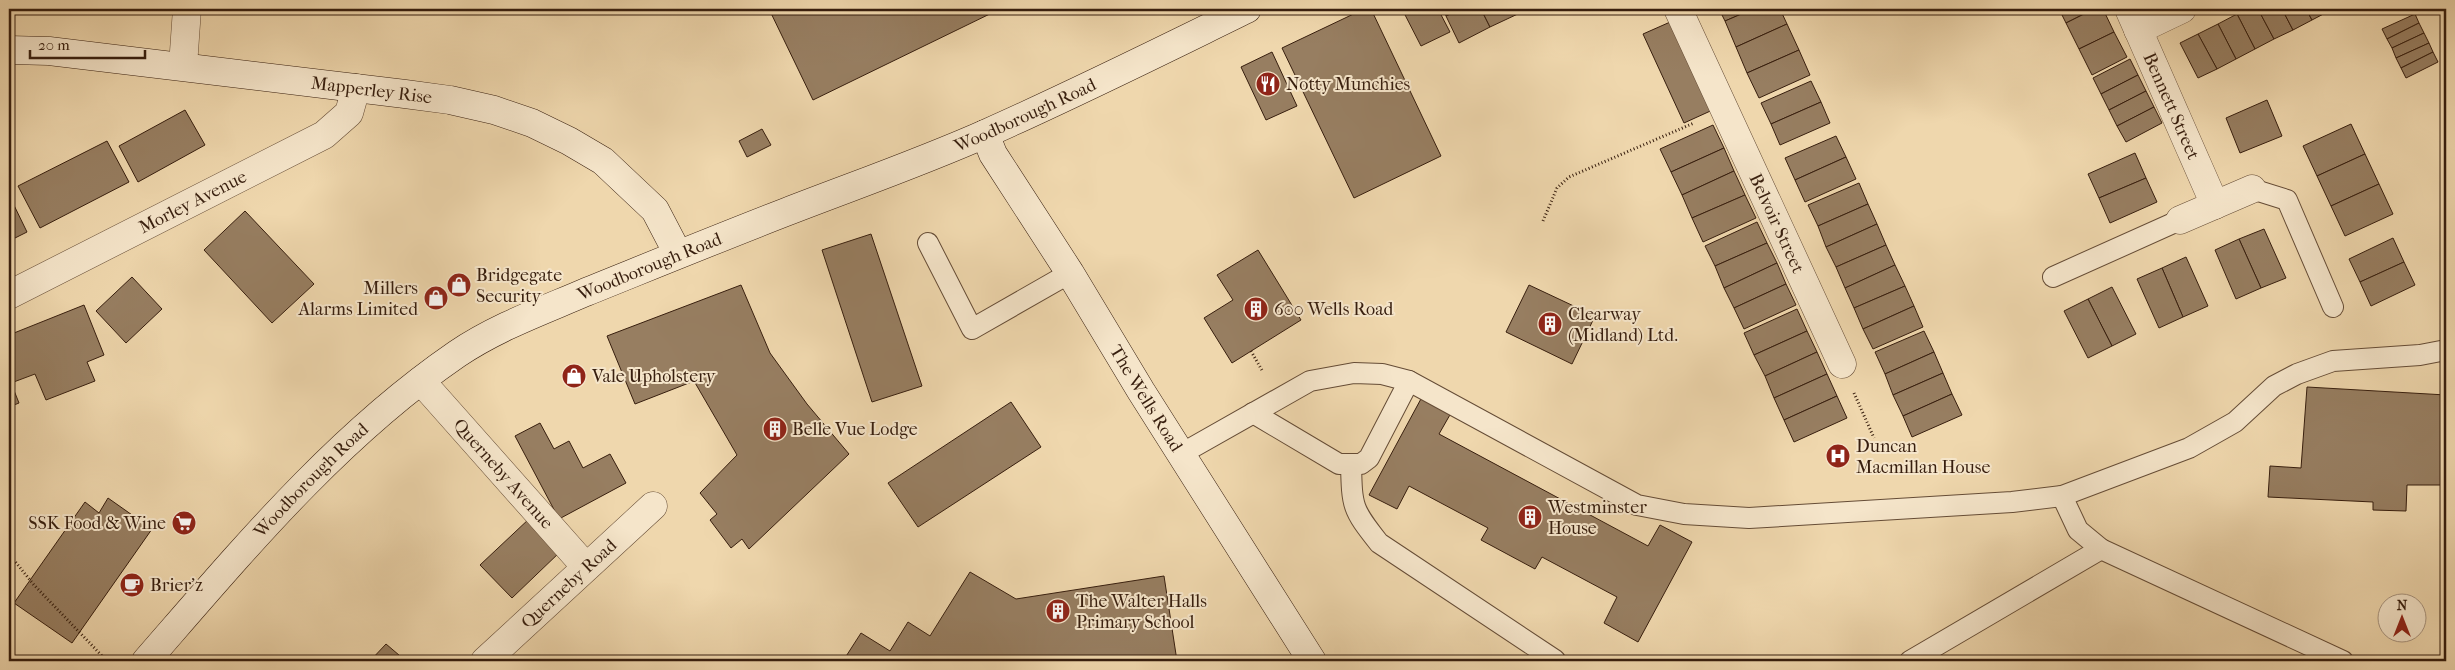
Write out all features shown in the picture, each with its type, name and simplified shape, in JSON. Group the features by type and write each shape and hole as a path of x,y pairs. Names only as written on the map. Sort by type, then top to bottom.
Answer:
{"street":[{"path":"183,66 187,9"},
{"name":"Woodborough Road","path":"146,661 286,504 376,418 457,354 497,329 678,254 985,134 1094,84 1247,9"},
{"name":"Belvoir Street","path":"1678,9 1842,364"},
{"path":"2134,19 2182,9"},
{"name":"Bennett Street","path":"2134,19 2215,205"},
{"name":"Mapperley Rise","path":"9,50 49,51 183,66 450,100 494,110 532,123 604,161 655,210 678,254"},
{"name":"Morley Avenue","path":"9,295 324,135 349,113 356,88"},
{"name":"The Wells Road","path":"985,134 993,154 1312,661"},
{"path":"2180,220 2252,190"},
{"name":"Querneby Avenue","path":"421,381 586,567"},
{"name":"Querneby Road","path":"485,661 653,506"}],"lane":[{"path":"2252,190 2287,200 2333,308"},
{"path":"2052,277 2180,220"},
{"path":"928,243 972,329 1070,274"},
{"path":"1181,454 1310,381 1354,373 1382,374 1410,381 1637,505 1684,514 1749,518 2012,502 2062,496 2189,448 2235,422 2274,386 2297,374 2333,361 2420,355 2446,350"},
{"path":"1254,413 1339,464 1361,464 1369,458 1410,381"},
{"path":"1351,464 1351,502 1358,517 1378,543 1556,660"},
{"path":"2062,496 2078,530 2100,549 2342,661"},
{"path":"1910,661 2100,549"}],"path":[{"path":"1543,221 1557,188 1569,177 1724,110"},
{"path":"1251,351 1258,364"},
{"path":"1842,364 1874,438"},
{"path":"9,554 34,585 107,661"}],"building":[{"path":"769,9 1000,9 813,100"},
{"path":"1364,9 1371,9 1441,156 1354,198 1282,48"},
{"path":"1402,9 1438,9 1450,32 1421,46"},
{"path":"1443,9 1462,9 1446,16"},
{"path":"1462,9 1481,9 1490,27 1459,43 1446,16"},
{"path":"1481,9 1520,9 1522,12 1490,27"},
{"path":"1719,9 1753,9 1725,21"},
{"path":"1753,9 1780,9 1787,24 1736,47 1725,21"},
{"path":"2059,9 2094,9 2066,23"},
{"path":"2094,9 2103,9 2114,32 2079,49 2066,23"},
{"path":"2247,9 2258,9 2274,39 2255,49 2237,14"},
{"path":"2258,9 2282,9 2293,30 2274,39"},
{"path":"2282,9 2306,9 2312,20 2293,30"},
{"path":"2306,9 2330,9 2331,10 2312,20"},
{"path":"2237,14 2255,49 2236,59 2218,24"},
{"path":"2415,14 2419,23 2387,39 2382,29"},
{"path":"1677,19 1717,108 1684,123 1643,34"},
{"path":"2419,23 2424,33 2392,48 2387,39"},
{"path":"1787,24 1799,50 1747,73 1736,47"},
{"path":"2218,24 2236,59 2217,69 2198,34"},
{"path":"2114,32 2127,57 2092,75 2079,49"},
{"path":"2424,33 2429,43 2396,58 2392,48"},
{"path":"2198,34 2217,69 2198,78 2180,43"},
{"path":"2429,43 2433,52 2401,68 2396,58"},
{"path":"1799,50 1810,75 1759,98 1747,73"},
{"name":"Notty Munchies","path":"1272,52 1297,106 1266,120 1241,67"},
{"path":"2433,52 2438,62 2406,78 2401,68"},
{"path":"2130,59 2138,75 2101,94 2093,78"},
{"path":"2138,75 2146,91 2109,110 2101,94"},
{"path":"1811,81 1821,102 1771,124 1761,103"},
{"path":"2146,91 2154,107 2117,126 2109,110"},
{"path":"2267,100 2282,136 2240,153 2226,118"},
{"path":"1821,102 1830,123 1780,145 1771,124"},
{"path":"2154,107 2162,123 2126,142 2117,126"},
{"path":"185,110 205,145 138,182 119,146"},
{"path":"2351,124 2365,154 2317,176 2303,146"},
{"path":"1713,125 1724,148 1671,172 1660,149"},
{"path":"762,129 771,145 747,157 739,141"},
{"path":"1836,136 1846,157 1795,180 1785,158"},
{"path":"107,141 129,182 40,228 18,186"},
{"path":"1724,148 1734,171 1682,195 1671,172"},
{"path":"2135,153 2146,178 2099,198 2088,174"},
{"path":"2365,154 2379,184 2331,206 2317,176"},
{"path":"1846,157 1856,179 1805,202 1795,180"},
{"path":"1734,171 1745,195 1692,218 1682,195"},
{"path":"2146,178 2157,202 2110,223 2099,198"},
{"path":"1859,183 1868,204 1818,226 1808,205"},
{"path":"2379,184 2393,214 2345,236 2331,206"},
{"path":"9,195 27,232 9,241"},
{"path":"1745,195 1756,218 1703,242 1692,218"},
{"path":"1868,204 1877,224 1826,247 1818,226"},
{"path":"245,211 314,284 272,323 204,250"},
{"path":"1757,222 1767,243 1715,266 1705,246"},
{"path":"1877,224 1886,245 1836,267 1826,247"},
{"path":"2264,229 2286,278 2261,288 2239,239"},
{"path":"871,234 922,386 872,402 822,250"},
{"path":"2393,238 2404,262 2360,282 2349,259"},
{"path":"2239,239 2261,288 2236,299 2215,250"},
{"path":"1767,243 1777,263 1724,288 1715,266"},
{"path":"1886,245 1895,265 1845,288 1836,267"},
{"name":"600 Wells Road","path":"1258,250 1301,320 1232,363 1204,318 1233,300 1217,275"},
{"path":"2186,257 2208,306 2183,317 2162,268"},
{"path":"2404,262 2415,285 2371,306 2360,282"},
{"path":"1777,263 1786,284 1734,308 1724,288"},
{"path":"1895,265 1905,286 1854,308 1845,288"},
{"path":"2162,268 2183,317 2159,328 2137,279"},
{"path":"132,277 162,309 126,343 96,311"},
{"path":"1786,284 1796,305 1744,329 1734,308"},
{"name":"Belle Vue Lodge","path":"741,285 770,353 807,404 849,454 749,549 742,539 731,548 710,520 717,514 700,493 737,455 694,381 635,404 607,336"},
{"name":"Clearway (Midland) Ltd.","path":"1529,285 1595,316 1572,364 1506,332"},
{"path":"1905,286 1914,306 1863,329 1854,308"},
{"path":"2112,287 2136,334 2112,346 2088,299"},
{"path":"2088,299 2112,346 2088,358 2064,311"},
{"path":"84,305 104,355 87,362 95,381 46,400 35,374 11,383 19,403 9,407 9,335"},
{"path":"1914,306 1923,327 1873,349 1863,329"},
{"path":"1797,309 1807,331 1754,355 1744,333"},
{"path":"1807,331 1817,352 1765,376 1754,355"},
{"path":"1924,331 1934,352 1885,374 1875,352"},
{"path":"1817,352 1827,374 1774,398 1765,376"},
{"path":"1934,352 1943,373 1893,395 1885,374"},
{"path":"1943,373 1952,394 1903,416 1893,395"},
{"path":"1827,374 1837,396 1784,420 1774,398"},
{"path":"2307,387 2446,395 2446,485 2407,485 2406,511 2373,510 2373,502 2268,497 2270,466 2301,468"},
{"path":"1952,394 1962,415 1912,437 1903,416"},
{"path":"1837,396 1847,418 1794,442 1784,420"},
{"name":"Westminster House","path":"1422,397 1451,413 1439,434 1648,546 1660,525 1692,542 1638,642 1604,623 1617,597 1542,557 1535,569 1481,540 1488,528 1409,486 1397,509 1369,495"},
{"path":"1011,402 1041,447 918,527 888,483"},
{"path":"540,423 554,449 569,441 583,468 610,454 626,483 559,519 515,436"},
{"path":"108,498 152,529 72,643 14,603 85,502 99,513"},
{"path":"530,518 561,551 512,598 480,565"},
{"name":"The Walter Halls Primary School","path":"970,572 1016,599 1164,576 1177,661 843,661 861,633 890,651 908,622 930,636"},
{"path":"386,644 406,661 370,661"}],"place":[{"name":"Notty Munchies","path":"1268,84"},
{"name":"Bridgegate Security","path":"459,285"},
{"name":"Millers Alarms Limited","path":"436,298"},
{"name":"600 Wells Road","path":"1256,309"},
{"name":"Clearway (Midland) Ltd.","path":"1550,324"},
{"name":"Vale Upholstery","path":"574,376"},
{"name":"Belle Vue Lodge","path":"775,429"},
{"name":"Duncan Macmillan House","path":"1838,456"},
{"name":"Westminster House","path":"1530,517"},
{"name":"SSK Food & Wine","path":"184,523"},
{"name":"Brier'z","path":"132,585"},
{"name":"The Walter Halls Primary School","path":"1058,611"}]}
